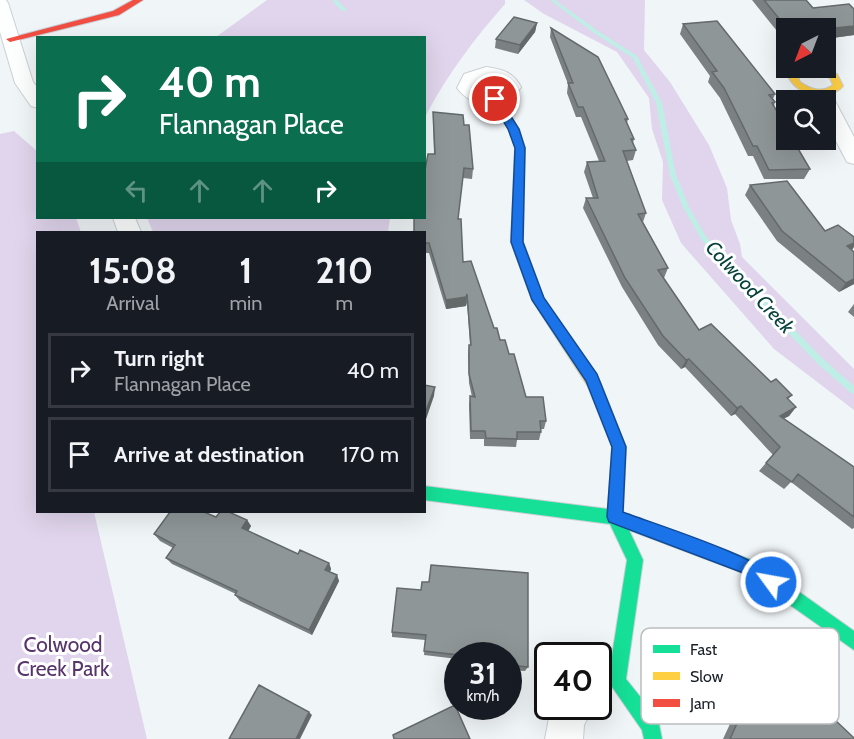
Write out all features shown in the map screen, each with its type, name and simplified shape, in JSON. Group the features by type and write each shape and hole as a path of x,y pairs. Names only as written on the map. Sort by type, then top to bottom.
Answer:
{"street":[{"path":"10,39 116,13 139,0"},
{"path":"0,3 24,82 36,99"},
{"path":"792,78 806,90"},
{"path":"495,99 514,129 520,148 517,242 538,300 592,378 619,447 615,517 635,560 612,667"},
{"path":"836,123 854,157"},
{"path":"426,493 615,517 751,568 837,628"},
{"path":"839,630 854,640"},
{"path":"612,690 641,717"},
{"path":"564,739 567,720"},
{"path":"649,724 653,739"}],"green space":[{"path":"267,0 505,0 505,4 442,87 426,115 426,36 217,36"},
{"path":"524,0 645,0 644,50 670,82 709,145 727,188 731,220 742,257 854,369 854,410 774,349 681,243 662,200 663,162 652,129 649,98 617,52 544,14"},
{"name":"Colwood Creek Park","path":"14,131 36,150 36,219 76,219 81,231 36,231 36,513 94,513 147,739 0,739 0,134"},
{"path":"147,219 390,219 388,231 153,231"}],"building":[{"path":"764,0 806,0 813,8 849,4 854,9 854,26 836,28 836,18 779,18"},
{"path":"514,17 537,23 520,45 496,39"},
{"path":"717,21 775,94 769,95 775,102 772,103 776,110 776,150 799,150 810,169 769,170 757,146 753,146 724,88 712,72 717,71 683,24"},
{"path":"551,28 598,57 628,119 625,119 636,150 623,151 646,213 638,214 668,268 658,270 699,330 711,324 771,382 776,379 792,395 787,398 796,407 780,416 854,467 854,517 798,474 792,482 766,463 780,447 741,406 737,408 663,336 625,278 586,198 598,198 587,162 605,161 583,107 578,107 568,83 573,83"},
{"path":"433,112 463,115 464,125 469,125 473,169 464,168 458,219 461,219 463,262 471,261 494,328 497,328 500,340 505,340 509,354 514,354 526,397 543,397 546,421 540,421 541,432 517,432 517,439 486,438 485,431 471,431 470,396 475,397 469,374 469,345 471,345 467,294 466,297 446,300 429,243 426,243 426,231 414,231 414,219 426,219 426,164 428,154 435,154"},
{"path":"787,181 825,231 838,225 854,237 854,243 847,246 854,252 854,279 846,283 782,231 750,185"},
{"path":"426,385 435,387 426,411"},
{"path":"169,513 206,513 216,517 219,513 231,513 247,520 242,528 298,554 300,550 329,563 325,570 337,575 309,630 235,595 237,591 166,558 175,545 154,534"},
{"path":"431,565 528,573 528,667 522,666 522,642 444,642 444,653 424,651 426,635 392,632 397,588 421,590 422,582 429,582"},
{"path":"259,685 309,712 296,739 229,739"},
{"path":"444,710 444,720 462,720 470,739 394,739 393,735"},
{"path":"737,724 839,724 854,738 854,739 730,739"}],"waterway":[{"name":"Colwood Creek","path":"552,0 635,57 659,103 673,175 686,207 703,237 820,361 854,391"},
{"path":"335,1 344,10"}],"traffic: fast":[{"path":"594,384 619,447 615,517 635,560 617,681 641,713"},
{"path":"426,493 615,517 751,568 836,628"},
{"path":"839,630 854,641"},
{"path":"649,724 653,739"}],"traffic: slow":[{"path":"794,78 796,84 822,93 838,86 835,78"},
{"path":"495,99 514,129 520,148 517,242 538,300 594,384"}],"traffic: jam":[{"path":"10,39 116,13 139,0"}],"route":[{"path":"495,99 514,129 520,148 517,242 538,300 592,378 619,447 615,517 751,568 771,582"}]}
